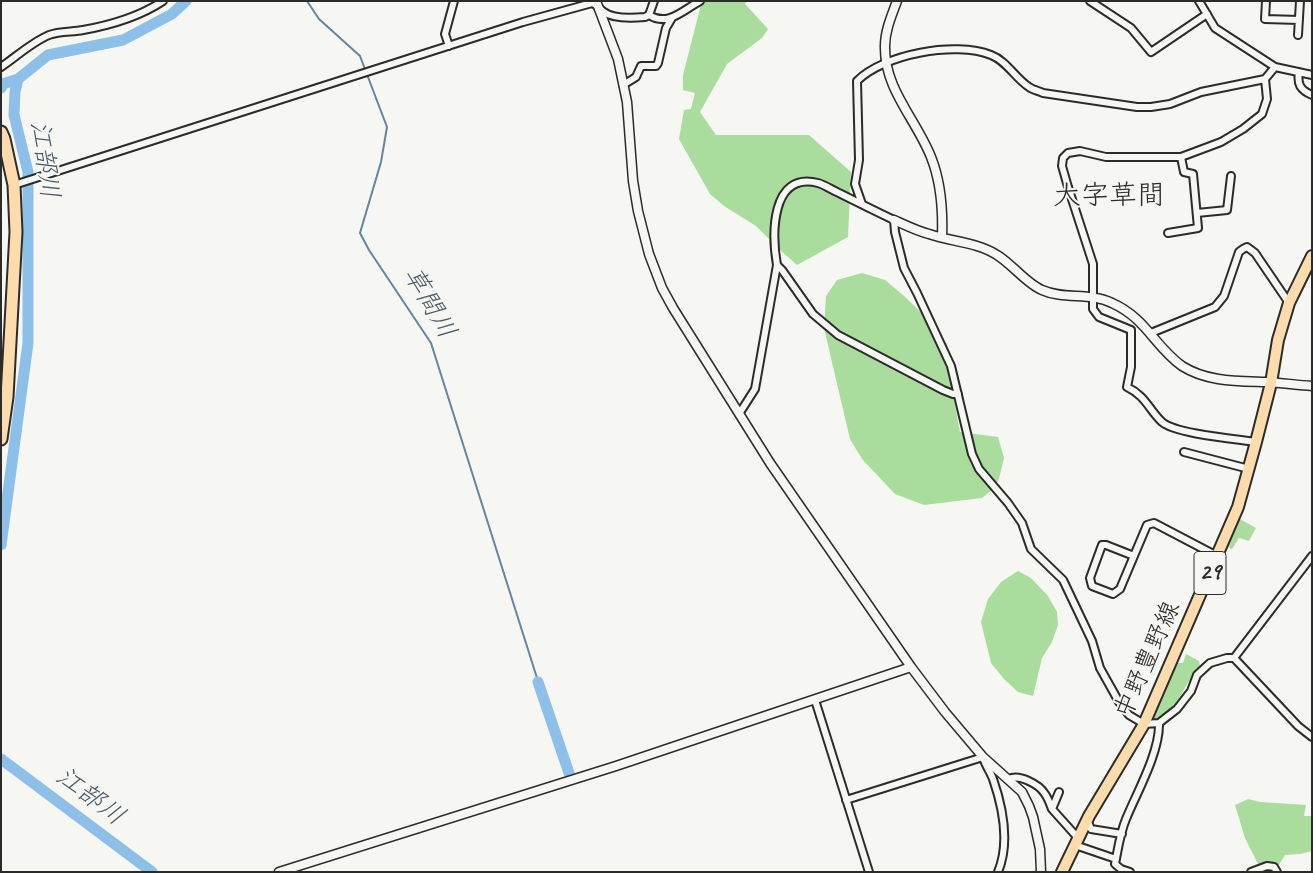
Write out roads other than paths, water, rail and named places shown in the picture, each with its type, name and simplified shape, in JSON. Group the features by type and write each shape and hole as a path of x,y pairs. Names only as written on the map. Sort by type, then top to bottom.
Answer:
{"highway":[{"path":"1,132 14,185 16,232 12,331 7,397 1,439"}],"main road":[{"name":"中野豊野線","path":"1062,872 1087,820 1144,724 1238,507 1256,442 1278,340 1289,303 1312,256"}],"street":[{"path":"1,68 34,43 50,35 116,23 137,15 162,1"},
{"path":"449,46 445,34 454,1"},
{"path":"649,15 654,1"},
{"path":"649,15 656,20 672,18 700,1"},
{"path":"897,1 888,25 885,44 886,64 893,87 923,138 932,159 939,186 942,237"},
{"path":"1090,1 1131,28 1151,52 1207,14"},
{"path":"1199,1 1215,28 1275,67 1312,75"},
{"path":"1266,1 1265,19 1299,20"},
{"path":"1298,35 1300,1"},
{"path":"14,185 523,22 596,3"},
{"path":"596,3 611,16 640,18 649,15"},
{"path":"596,3 618,59 627,102 633,181 638,211 649,254 662,288 739,414 911,667 944,712 983,757 1022,792 1030,806 1040,849 1041,872"},
{"path":"623,85 636,77 642,66 656,66 666,28 672,18"},
{"path":"862,204 855,184 859,160 857,81 866,72 925,50 976,52 992,55 1029,88 1043,93 1138,107 1170,104 1202,92 1265,79 1275,67"},
{"path":"1299,72 1299,85 1305,92 1312,95"},
{"path":"1256,442 1179,429 1163,422 1142,397 1127,387 1131,367 1131,330 1099,317 1092,308 1093,264 1062,166 1063,158 1068,153 1080,151 1106,157 1181,158 1221,142 1243,130 1262,114 1268,99 1265,79"},
{"path":"1168,233 1198,228 1193,174 1184,172 1181,158"},
{"path":"1198,213 1227,210 1231,176"},
{"path":"739,414 754,388 777,265 774,250 776,214 780,201 789,188 796,184 818,184 930,235 979,246 997,255 1041,290 1058,294 1093,297 1124,308 1137,318 1163,348 1182,365 1204,376 1312,386"},
{"path":"894,220 904,268 951,366 972,454 979,469 1008,503 1022,523 1031,550 1063,580 1092,641 1100,668 1119,702 1129,715 1144,724 1159,724 1177,709 1191,691 1197,675 1210,663 1234,658 1298,726 1312,737"},
{"path":"1151,333 1215,307 1224,296 1239,252 1247,247 1255,253 1289,303"},
{"path":"777,265 813,314 838,335 943,390 958,394"},
{"path":"1184,452 1249,469"},
{"path":"1134,556 1102,545 1090,578 1092,586 1113,594 1120,589 1134,556 1147,524 1154,523 1217,556"},
{"path":"1234,658 1312,556"},
{"path":"279,872 616,766 911,667"},
{"path":"815,700 869,872"},
{"path":"1114,872 1126,820 1140,789 1159,733 1159,724"},
{"path":"846,800 983,757"},
{"path":"983,757 984,763 994,782 1004,821 1003,859 998,872"},
{"path":"1009,779 1012,777 1023,779 1038,786 1045,793 1052,809 1076,841 1115,861 1122,871 1130,872"},
{"path":"1052,809 1059,792"},
{"path":"1087,820 1091,829 1122,834"},
{"path":"1251,872 1267,866 1274,867 1277,872"}],"waterway":[{"path":"1,88 3,84 18,79 48,55 123,40 172,14 186,1"},
{"name":"草間川","path":"307,1 319,19 360,56 387,127 381,162 360,233 369,250 431,343 537,678"},
{"name":"江部川","path":"1,545 28,343 28,172 14,115 15,92 18,79"},
{"name":"草間川","path":"538,682 570,776"},
{"name":"江部川","path":"1,759 152,872"}],"district":[{"name":"大字草間","path":"1109,197"}]}
